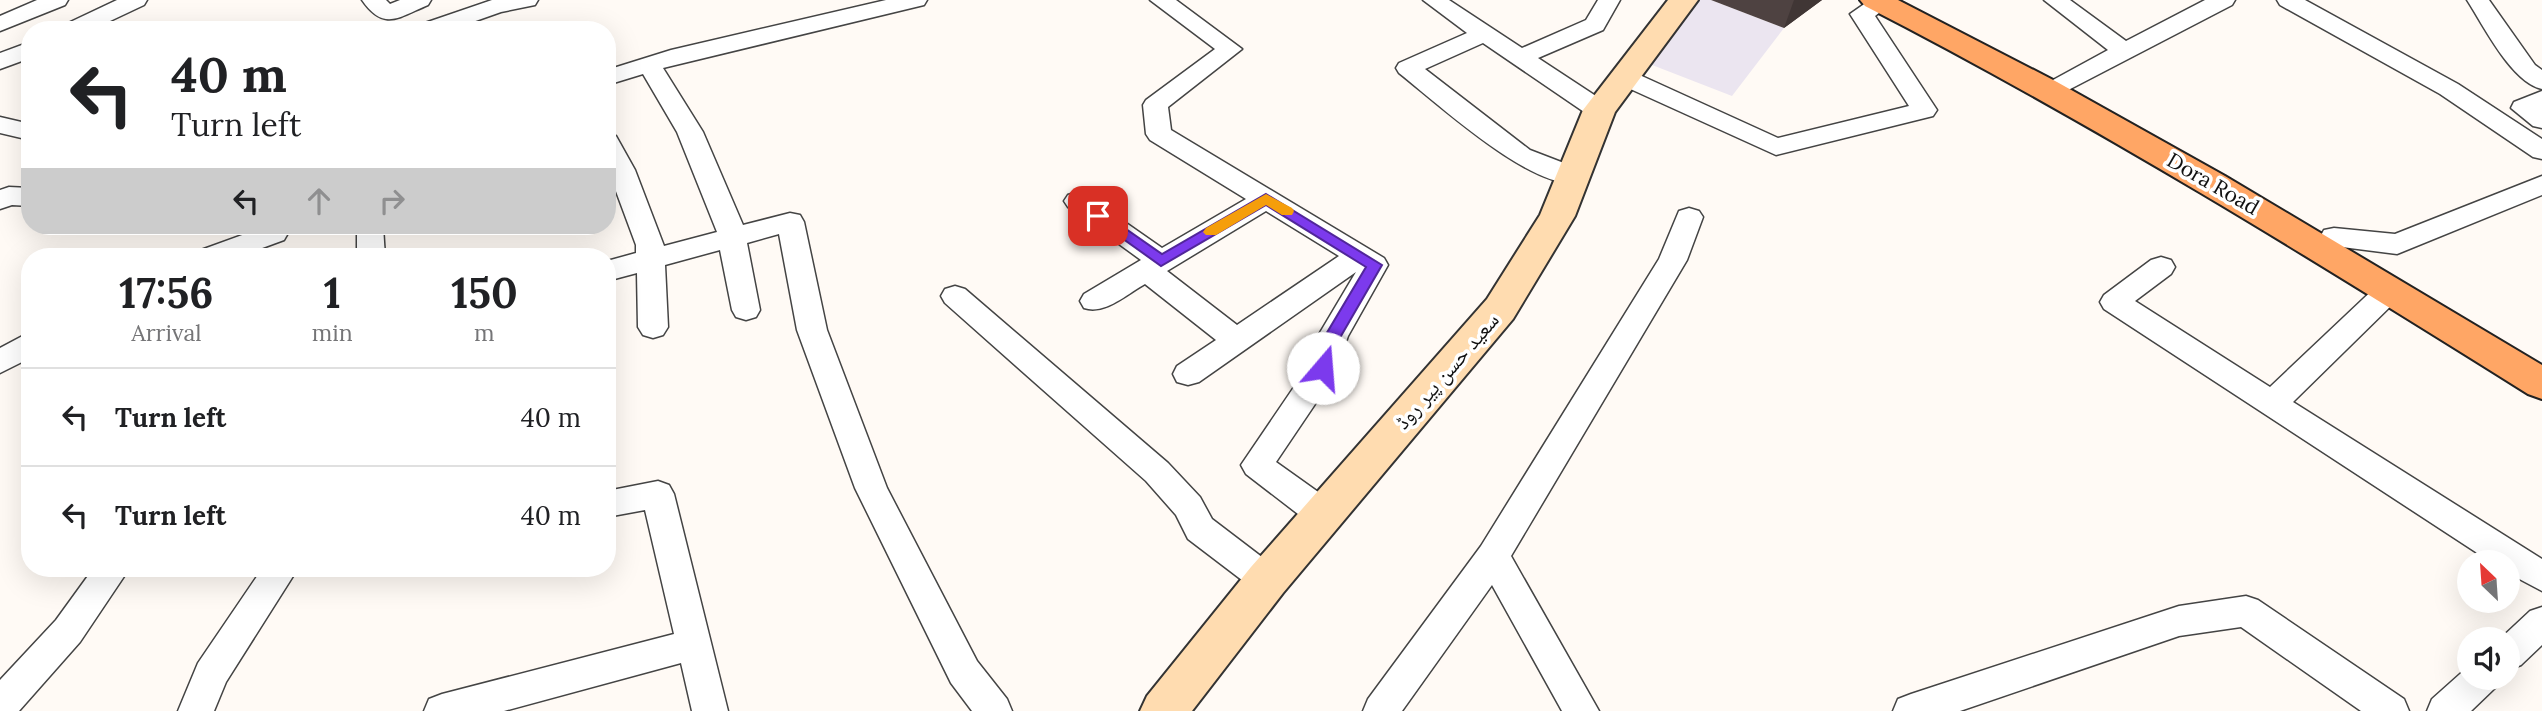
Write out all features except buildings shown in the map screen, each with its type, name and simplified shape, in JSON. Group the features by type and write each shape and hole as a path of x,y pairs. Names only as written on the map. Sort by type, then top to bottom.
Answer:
{"main road":[{"name":"Dora Road","path":"1890,1 1997,60 2059,86 2327,242 2390,290 2542,384"},
{"path":"2327,242 2542,358"}],"street":[{"path":"0,24 57,0"},
{"path":"91,21 136,0"},
{"path":"373,0 387,14 420,0"},
{"path":"450,21 497,3 527,0"},
{"path":"616,75 649,64 913,0"},
{"path":"1161,0 1230,49 1155,105 1159,134 1374,265 1333,336 1323,368 1257,465 1323,514"},
{"path":"1434,0 1599,110"},
{"path":"1520,57 1595,25 1609,0"},
{"name":"سعید حسن پیر روڈ","path":"1164,711 1267,580 1500,309 1557,216 1599,110 1683,0"},
{"path":"2055,0 2125,51"},
{"path":"2059,86 2224,0"},
{"path":"2288,0 2449,89 2542,151"},
{"path":"2478,0 2526,70 2542,82"},
{"path":"1624,76 1776,147 1924,110 1862,14 1890,1"},
{"path":"488,21 497,3"},
{"path":"1484,34 1408,68 1521,156 1573,176"},
{"path":"0,62 21,53"},
{"path":"649,64 690,132 729,224 746,310"},
{"path":"2542,99 2523,108 2542,120"},
{"path":"0,125 21,130"},
{"path":"616,159 650,245 653,327"},
{"path":"2327,242 2397,244 2542,185"},
{"path":"0,200 9,196 21,197"},
{"path":"1094,301 1266,199"},
{"path":"1077,201 1154,265 1236,340"},
{"path":"1381,711 1493,556 1673,260 1689,217"},
{"path":"616,268 790,222 812,330 871,488 964,672 994,711"},
{"path":"233,248 265,235"},
{"path":"1188,374 1359,256"},
{"path":"2161,267 2114,302 2542,577"},
{"path":"2273,404 2390,290"},
{"path":"955,296 1157,472 1188,506 1200,529 1267,580"},
{"path":"0,362 21,349"},
{"path":"616,502 658,494 710,711"},
{"path":"1493,556 1581,711"},
{"path":"0,706 68,631 106,577"},
{"path":"196,711 211,674 281,577"},
{"path":"1911,711 2179,621 2246,611 2391,711"},
{"path":"2520,643 2542,622"},
{"path":"442,711 495,704 694,644"},
{"path":"2445,711 2468,690"}],"shaded area":[{"path":"1685,0 1711,0 1784,28 1732,96 1647,63"}],"slow traffic":[{"path":"1211,232 1266,199 1287,211"}],"route":[{"path":"1098,216 1161,261 1266,199 1374,265 1333,336 1323,368"}]}
